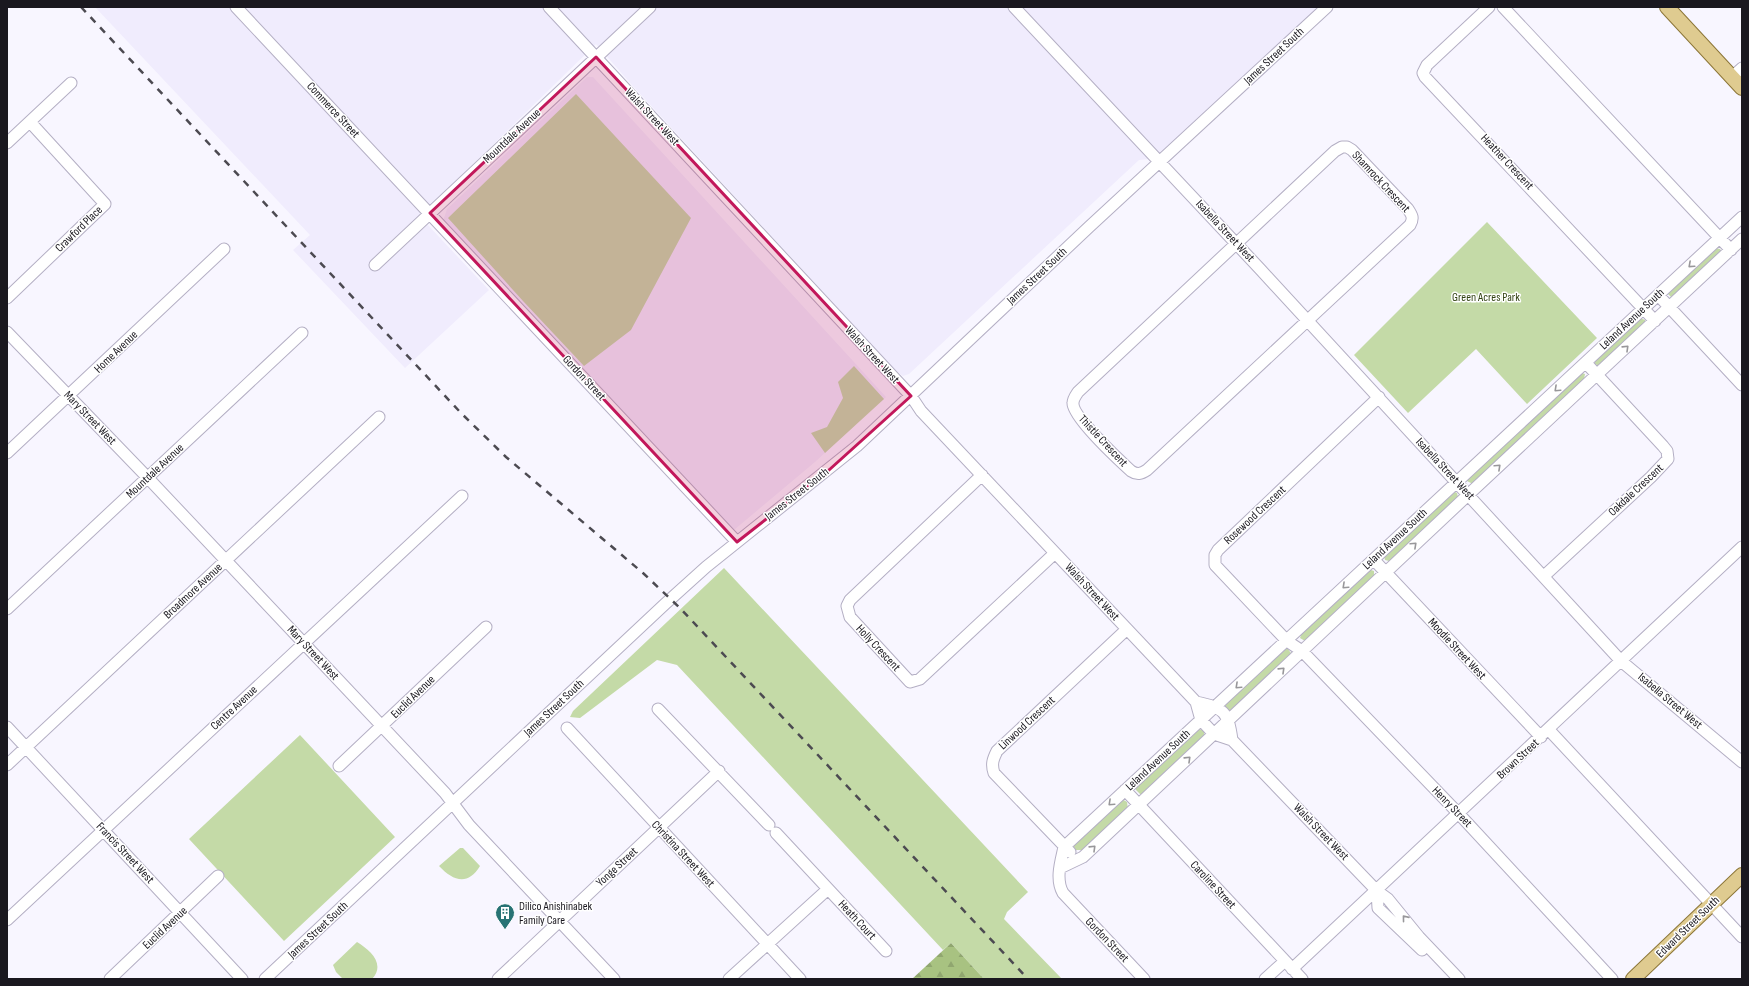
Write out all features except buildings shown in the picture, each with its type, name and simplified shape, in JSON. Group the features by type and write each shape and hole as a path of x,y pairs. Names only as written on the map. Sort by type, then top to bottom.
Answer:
{"main road":[{"path":"1667,7 1737,72 1742,88"},
{"name":"Edward Street South","path":"1633,979 1742,875"}],"street":[{"name":"Commerce Street","path":"236,7 430,213"},
{"name":"Walsh Street West","path":"549,7 910,396 921,411 1196,702 1201,720 1214,734 1232,740 1377,891 1388,899 1419,936 1459,979"},
{"name":"Mountdale Avenue","path":"375,265 650,7"},
{"name":"Isabella Street West","path":"1014,7 1161,162 1622,660 1742,762"},
{"name":"James Street South","path":"265,979 665,604 737,542 834,465 1327,7"},
{"name":"Heather Crescent","path":"1489,7 1427,65 1423,72 1425,77 1508,162 1655,320"},
{"path":"1503,7 1731,250"},
{"path":"7,143 71,83"},
{"name":"Crawford Place","path":"7,298 105,204 30,122"},
{"name":"Shamrock Crescent","path":"1236,243 1335,151 1342,147 1347,147 1352,150 1408,209 1413,220 1410,226 1308,320"},
{"name":"Gordon Street","path":"430,213 737,542"},
{"name":"Leland Avenue South","path":"1064,847 1742,217"},
{"path":"1733,225 1742,235"},
{"name":"Leland Avenue South","path":"1060,868 1083,857 1385,572 1598,375 1742,239"},
{"name":"Thistle Crescent","path":"1236,243 1078,392 1074,398 1073,404 1079,418 1130,471 1136,474 1141,474 1153,466 1308,320"},
{"name":"Home Avenue","path":"7,454 224,249"},
{"path":"1658,295 1742,385"},
{"name":"Mary Street West","path":"7,332 68,397 148,478 382,726 453,803 469,824 614,979"},
{"name":"Mountdale Avenue","path":"7,609 302,333"},
{"name":"Oakdale Crescent","path":"1544,576 1649,478 1668,458 1667,451 1663,446 1586,363"},
{"name":"Rosewood Crescent","path":"1287,641 1215,565 1214,555 1379,397"},
{"name":"Broadmore Avenue","path":"7,765 379,417"},
{"name":"Holly Crescent","path":"982,475 850,600 847,606 850,617 910,682 920,679 1056,553"},
{"name":"Centre Avenue","path":"7,920 462,496"},
{"name":"Brown Street","path":"1265,979 1289,965 1377,891 1742,547"},
{"name":"Moodie Street West","path":"1374,560 1742,936"},
{"name":"Euclid Avenue","path":"339,766 486,627"},
{"name":"Linwood Crescent","path":"1077,860 994,773 991,766 997,751 1127,629"},
{"name":"Henry Street","path":"1287,641 1302,651 1459,814 1612,979"},
{"path":"1196,702 1216,706 1229,720 1232,740"},
{"path":"658,708 718,771"},
{"name":"Francis Street West","path":"7,727 242,979"},
{"name":"Christina Street West","path":"567,728 800,979"},
{"name":"Yonge Street","path":"498,979 718,771"},
{"name":"Heath Court","path":"718,771 886,951"},
{"name":"Caroline Street","path":"1125,790 1302,979"},
{"path":"1060,868 1064,847"},
{"name":"Gordon Street","path":"1060,868 1060,888 1144,979"},
{"name":"Euclid Avenue","path":"110,979 181,913 218,876"},
{"path":"729,979 828,889"},
{"path":"1377,891 1378,908 1414,941 1449,979"}],"highlighted area":[{"path":"596,57 911,396 829,470 737,542 430,213"}],"shaded area":[{"path":"95,7 1334,7 1169,157 1139,160 909,374 903,376 896,371 631,84 596,44 418,218 426,223 489,290 405,368 293,250 310,235"},
{"path":"587,77 593,77 886,397 815,462 734,530 730,529 443,221 447,209"}],"green space":[{"path":"576,94 691,218 631,330 584,366 448,218"},
{"name":"Green Acres Park","path":"1487,222 1597,338 1527,404 1476,349 1408,413 1354,355"},
{"path":"1716,248 1720,249 1722,252 1671,297 1668,294 1669,292"},
{"path":"1640,318 1645,320 1646,323 1599,366 1595,364 1595,360"},
{"path":"854,366 884,399 825,453 811,433 827,427 843,398 838,382"},
{"path":"1582,373 1585,374 1584,379 1473,484 1467,481 1467,479"},
{"path":"1455,492 1457,493 1458,497 1391,560 1385,560 1384,556"},
{"path":"724,568 1028,892 1007,912 1004,919 1062,979 984,979 951,943 943,950 677,665 657,660 580,718 570,717 573,711"},
{"path":"1371,570 1374,571 1374,576 1305,641 1300,638 1302,633"},
{"path":"1287,648 1291,653 1289,657 1231,711 1227,709 1225,706 1226,703"},
{"path":"1197,728 1204,731 1204,737 1143,794 1140,794 1136,790 1136,787"},
{"path":"300,735 395,837 284,941 189,839"},
{"path":"1122,799 1127,802 1128,809 1082,850 1075,850 1073,844"},
{"path":"460,848 463,848 480,866 470,877 465,879 455,878 439,866"},
{"path":"357,942 367,949 375,958 377,968 372,979 343,979 336,972 333,965"},
{"path":"951,943 984,979 912,979"}],"railway":[{"path":"81,7 461,413 506,457 643,573 680,608 1028,979"}],"place":[{"name":"Dilico Anishinabek Family Care","path":"505,930"}]}
